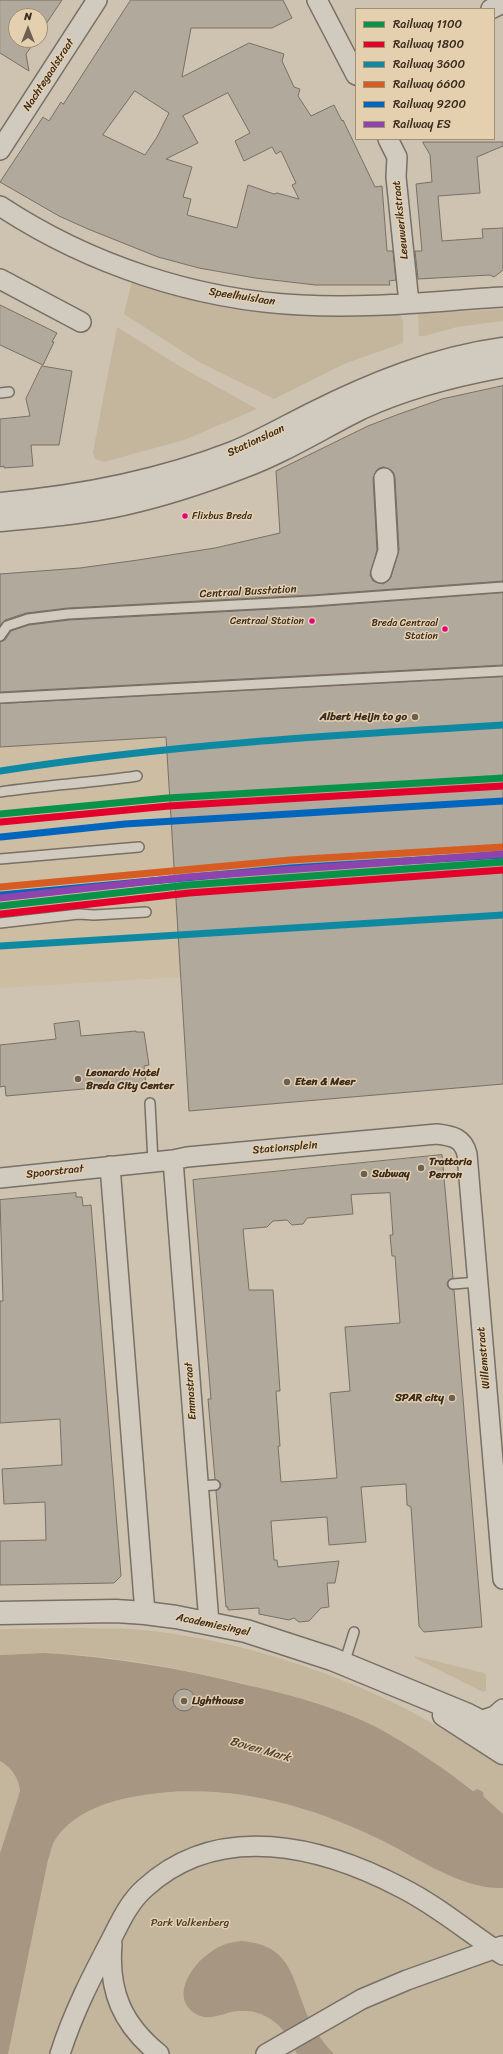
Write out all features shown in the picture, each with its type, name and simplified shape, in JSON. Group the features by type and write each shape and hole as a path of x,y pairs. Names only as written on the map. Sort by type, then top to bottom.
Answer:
{"main road":[{"name":"Stationslaan","path":"0,504 43,500 81,494 119,487 177,473 234,452 355,393 387,380 452,359 503,349"},
{"name":"Stationslaan","path":"0,520 90,510 122,504 182,488 243,467 362,408 393,395 454,376 503,366"},
{"name":"Academiesingel","path":"0,1613 145,1613 209,1623 246,1631 344,1664 480,1721 503,1734"},
{"name":"Academiesingel","path":"414,1694 460,1727 503,1753"}],"street":[{"name":"Nachtegaalstraat","path":"0,150 97,0"},
{"path":"317,0 355,73"},
{"path":"493,8 503,3"},
{"name":"Leeuwerikstraat","path":"388,140 397,157 396,177 408,303"},
{"name":"Speelhuislaan","path":"0,206 31,226 92,256 164,281 211,293 256,301 300,305 341,306 503,297"},
{"path":"0,279 81,322"},
{"path":"384,478 389,573"},
{"name":"Stationsplein","path":"110,1166 173,1160 187,1156 437,1134 459,1139"},
{"name":"Willemstraat","path":"459,1139 465,1146 467,1154 503,1579"},
{"name":"Emmastraat","path":"173,1160 207,1485 209,1623"},
{"path":"110,1166 145,1613"},
{"name":"Spoorstraat","path":"0,1178 110,1166"},
{"path":"480,1721 495,1716 503,1709"},
{"path":"60,2054 77,2007 131,1903 144,1888 160,1876 204,1854 222,1848 241,1846 280,1846 332,1858 403,1888 500,1950"},
{"path":"113,1936 110,1967 119,2002 127,2020 141,2039 159,2054"},
{"path":"272,2050 362,1999 407,1980 500,1950"}],"lane":[{"name":"Centraal Busstation","path":"0,636 8,626 28,619 68,614 312,601 503,587"},
{"path":"0,698 503,671"},
{"path":"0,792 137,776"},
{"path":"0,859 139,846"},
{"path":"0,923 79,914 94,915 146,912"},
{"path":"150,1103 153,1162"},
{"path":"453,1284 478,1282"},
{"path":"344,1664 354,1632"}],"shaded area":[{"path":"166,737 181,977 0,988 0,747"}],"green space":[{"path":"132,281 228,307 299,315 400,314 403,322 403,343 344,364 274,399 199,362 124,314"},
{"path":"503,309 503,321 457,327 419,336 418,314"},
{"path":"117,327 181,367 257,409 184,440 104,462 95,459 93,452"},
{"path":"0,1629 133,1629 199,1638 232,1645 297,1664 360,1687 419,1716 503,1766 503,1814 484,1797 483,1792 478,1789 474,1791 399,1740 353,1716 326,1706 242,1683 152,1664 91,1656 60,1654 30,1653 0,1655"},
{"path":"415,1656 484,1673 486,1675 486,1691 483,1692 415,1658"},
{"path":"0,1761 8,1766 14,1773 20,1791 0,1853"},
{"name":"Park Valkenberg","path":"194,1791 265,1798 299,1806 349,1825 429,1864 462,1878 487,1887 503,1888 503,2054 8,2054 48,1860 55,1839 66,1825 80,1814 98,1806 138,1796 158,1793"}],"water":[{"name":"Boven Mark","path":"44,1653 121,1660 197,1673 300,1698 326,1706 367,1723 415,1750 473,1791 478,1789 483,1792 484,1797 503,1814 503,1888 472,1884 440,1871 381,1840 352,1827 291,1805 260,1798 228,1793 196,1791 164,1792 111,1802 90,1810 72,1822 64,1829 54,1842 48,1860 8,2054 0,2054 0,1853 20,1791 14,1773 8,1766 0,1761 0,1655"},
{"path":"242,1941 269,1948 278,1954 285,1962 291,1971 304,2007 313,2026 334,2054 297,2054 287,2035 272,2020 263,2015 243,2011 231,2012 214,2017 205,2017 196,2014 188,2007 184,1999 184,1991 186,1982 197,1964 218,1947 229,1943"}],"building":[{"path":"0,0 62,0 48,21 48,8 8,8 8,48 30,48 26,54 29,71 0,53"},
{"path":"131,0 283,0 292,18 272,28 191,28 182,77 249,43 284,54 282,61 294,87 300,89 298,96 311,116 334,105 342,121 343,120 375,187 382,186 387,251 393,251 396,280 389,281 390,285 316,285 255,278 199,268 158,257 59,216 0,182 43,117 49,121 61,102 63,104","holes":["135,91 169,113 157,137 145,155 103,135","228,93 250,133 235,141 244,161 272,147 276,154 281,151 296,183 292,185 299,199 277,193 274,194 248,185 237,228 187,215 191,199 183,197 192,167 166,159 198,143 183,116"]},
{"path":"423,142 503,142 503,146 477,157 480,193 438,196 442,241 483,238 482,229 503,228 503,270 494,277 490,275 418,279 415,251 422,251 416,184 432,182 430,155"},
{"path":"0,305 57,333 43,365 0,345"},
{"path":"42,366 72,371 59,445 31,445 33,466 0,467 0,419 30,416 26,399"},
{"path":"503,386 503,581 312,595 68,608 26,613 5,620 0,626 0,574 80,568 138,560 215,548 280,533 276,471 368,426 442,399","holes":["384,467 393,472 395,477 399,550 391,577 383,584 373,581 370,575 377,550 373,478 378,469"]},
{"path":"503,593 503,665 0,692 0,642 5,640 11,631 29,625 69,620 312,607"},
{"path":"503,677 503,1084 189,1111 166,737 0,747 0,704"},
{"path":"79,1021 81,1036 136,1031 144,1032 149,1065 144,1066 146,1086 127,1087 127,1085 6,1096 5,1086 0,1087 0,1045 56,1039 54,1024"},
{"path":"442,1155 453,1278 448,1281 447,1285 450,1289 454,1290 482,1627 424,1632 419,1626 411,1507 407,1505 406,1484 361,1487 366,1542 329,1545 327,1517 271,1521 274,1560 277,1560 278,1567 339,1561 335,1583 327,1583 329,1607 321,1608 309,1621 299,1622 294,1618 289,1620 259,1614 259,1608 228,1610 228,1607 226,1607 216,1491 220,1488 221,1484 215,1479 208,1399 211,1399 193,1180","holes":["390,1193 393,1235 390,1235 392,1256 395,1256 400,1323 345,1327 350,1391 330,1393 337,1478 281,1482 276,1391 280,1391 273,1290 249,1290 243,1229 267,1227 273,1221 287,1220 292,1225 303,1224 307,1218 353,1214 351,1195"]},
{"path":"76,1193 76,1197 82,1197 83,1206 91,1205 121,1576 114,1583 0,1585 0,1541 46,1540 45,1502 4,1504 2,1469 62,1465 60,1419 0,1423 0,1301 3,1301 0,1200"},
{"name":"Lighthouse","path":"184,1689 188,1690 194,1696 194,1704 188,1710 184,1711 180,1710 174,1704 173,1700 174,1696 180,1690"}],"rail line":[{"name":"3600","path":"0,771 125,754 251,742 503,725"},
{"name":"1100","path":"0,814 168,798 503,778"},
{"name":"1800","path":"1,822 169,806 503,786"},
{"name":"9200","path":"1,837 125,824 503,801"},
{"name":"6600","path":"0,887 290,860 503,847"},
{"name":"ES","path":"0,898 188,877 503,854"},
{"name":"9200","path":"1,895 291,868 503,855"},
{"name":"1100","path":"0,906 188,885 503,862"},
{"name":"1800","path":"1,914 189,893 503,870"},
{"name":"3600","path":"0,946 503,915"}],"place":[{"name":"Flixbus Breda","path":"185,516"},
{"name":"Centraal Station","path":"312,621"},
{"name":"Breda Centraal Station","path":"445,629"},
{"name":"Albert Heijn to go","path":"415,717"},
{"name":"Leonardo Hotel Breda City Center","path":"78,1079"},
{"name":"Eten & Meer","path":"287,1082"},
{"name":"Trattoria Perron","path":"421,1168"},
{"name":"Subway","path":"364,1174"},
{"name":"SPAR city","path":"452,1398"},
{"name":"Lighthouse","path":"184,1701"}]}
